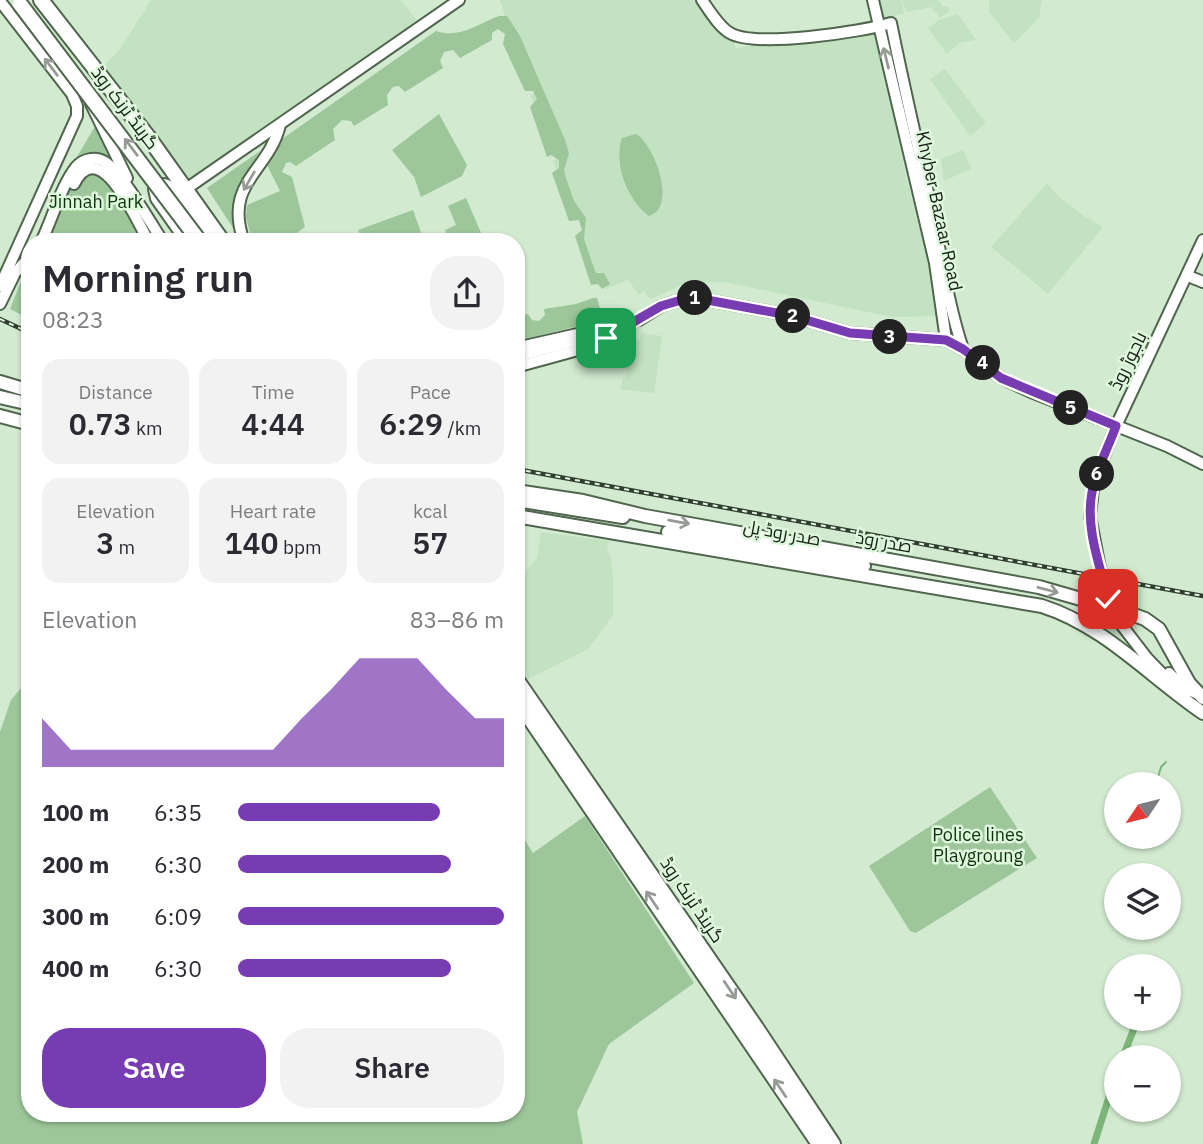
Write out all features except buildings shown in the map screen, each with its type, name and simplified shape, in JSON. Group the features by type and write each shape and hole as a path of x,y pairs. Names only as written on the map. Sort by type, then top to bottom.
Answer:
{"highway":[{"name":"گرینڈ ٹرنک روڈ","path":"17,0 193,233"},
{"name":"گرینڈ ٹرنک روڈ","path":"49,3 217,233"},
{"path":"183,233 158,198 156,188 164,186 172,189 204,233"},
{"name":"گرینڈ ٹرنک روڈ","path":"525,695 556,747 819,1144"},
{"name":"گرینڈ ٹرنک روڈ","path":"525,709 556,747 757,1029 833,1144"}],"main road":[{"path":"0,382 21,388"},
{"path":"0,397 21,402"},
{"path":"0,408 21,413"},
{"path":"0,416 21,422"},
{"name":"صدر روڈ","path":"525,492 1039,587 1126,612 1145,619 1159,629 1200,703"},
{"path":"525,501 611,515 645,516"},
{"name":"صدر روڈ پل","path":"525,511 736,542 1002,592 1038,605"},
{"name":"صدر روڈ","path":"525,518 1038,605 1090,626 1200,703"}],"street":[{"path":"186,189 459,0"},
{"path":"702,0 729,33 754,40 834,34 891,23 920,180 952,316 963,349"},
{"name":"Khyber Bazaar Road","path":"873,0 920,180 946,340"},
{"path":"0,1 72,94 77,107 77,117 24,233"},
{"path":"83,85 119,166 163,233"},
{"path":"242,233 237,207 246,184 277,138 280,125"},
{"path":"48,233 73,171 78,164 88,159 106,163 125,185 157,233"},
{"path":"49,233 78,176 92,166 102,170 113,181 144,233"},
{"path":"0,286 21,240"},
{"name":"باجوڑ روڈ","path":"1200,703 1147,659 1120,623 1109,603 1093,537 1090,503 1094,481 1116,426 1203,240"},
{"path":"0,304 21,266"},
{"path":"1188,276 1203,282"},
{"path":"525,365 578,350 661,306 691,297 793,316 850,333 946,340 963,349 1001,378 1167,446 1203,464"},
{"path":"525,354 589,338 639,320"},
{"path":"525,346 639,320"}],"shaded area":[{"path":"151,0 401,0 422,27 183,187 97,71 118,52"},
{"path":"500,0 699,0 728,28 736,48 875,30 907,180 942,316 891,317 725,282 687,283 650,299 644,291 639,295 628,280 606,289 601,272 593,272 582,234 585,223 572,213 553,161 560,155 547,146 531,96 537,88"},
{"path":"879,0 901,0 904,13 882,19"},
{"path":"902,0 938,0 944,8 947,6 951,10 940,18 931,7 906,12"},
{"path":"989,0 1042,0 1039,18 1014,43 989,12"},
{"path":"958,14 976,40 959,43 947,54 928,28 939,20"},
{"path":"945,69 986,123 970,136 930,79"},
{"path":"963,150 971,169 944,181 941,159"},
{"path":"1047,183 1058,196 1103,227 1048,294 991,247"},
{"path":"641,334 662,336 654,393 620,389 625,378 632,339 640,340"},
{"path":"541,532 609,541 607,550 613,575 613,615 588,649 525,681 525,572 537,558"}],"green space":[{"path":"499,16 507,16 520,36 565,140 569,153 565,175 574,201 586,218 584,239 595,271 604,273 610,284 602,289 598,284 591,285 575,236 582,230 579,220 569,221 552,173 559,168 559,160 551,155 547,157 530,107 537,99 533,91 525,91 503,44 505,34 498,29 492,33 492,40 460,58 453,50 444,52 440,61 443,68 405,92 399,86 393,87 387,95 388,105 354,126 351,121 342,120 333,129 335,140 296,166 290,162 286,163 282,172 292,177 305,227 297,233 250,233 246,217 247,205 280,191 265,161 282,139 436,31 453,33 468,30"},
{"path":"439,114 467,165 462,176 421,197 414,177 392,150"},
{"name":"Jinnah Park","path":"97,123 159,233 41,233 65,177"},
{"path":"636,134 650,150 660,175 662,201 658,210 649,216 629,192 619,159 622,138"},
{"path":"260,151 237,194 233,209 235,231 207,188"},
{"path":"466,198 481,233 446,233 445,230 456,225 448,206"},
{"path":"413,210 421,233 359,233 358,230"},
{"path":"21,281 21,314 10,309"},
{"path":"597,298 600,308 595,322 525,339 525,315 539,321 545,315 544,309"},
{"path":"21,688 21,1122 525,1122 525,840 533,853 585,816 694,983 609,1044 577,1112 583,1144 0,1144 0,732 11,700"},
{"name":"Police lines Playgroung","path":"990,787 1037,858 916,933 910,931 869,866"}],"waterway":[{"path":"1160,772 1166,762"},
{"path":"1128,1045 1133,1031"},
{"path":"1094,1144 1104,1113"}],"railway":[{"path":"0,319 21,329"},
{"path":"525,471 1203,596"}],"route":[{"path":"606,338 661,306 691,297 793,316 850,333 946,340 963,349 1001,378 1116,426 1094,481 1090,503 1093,537 1108,599"}]}
